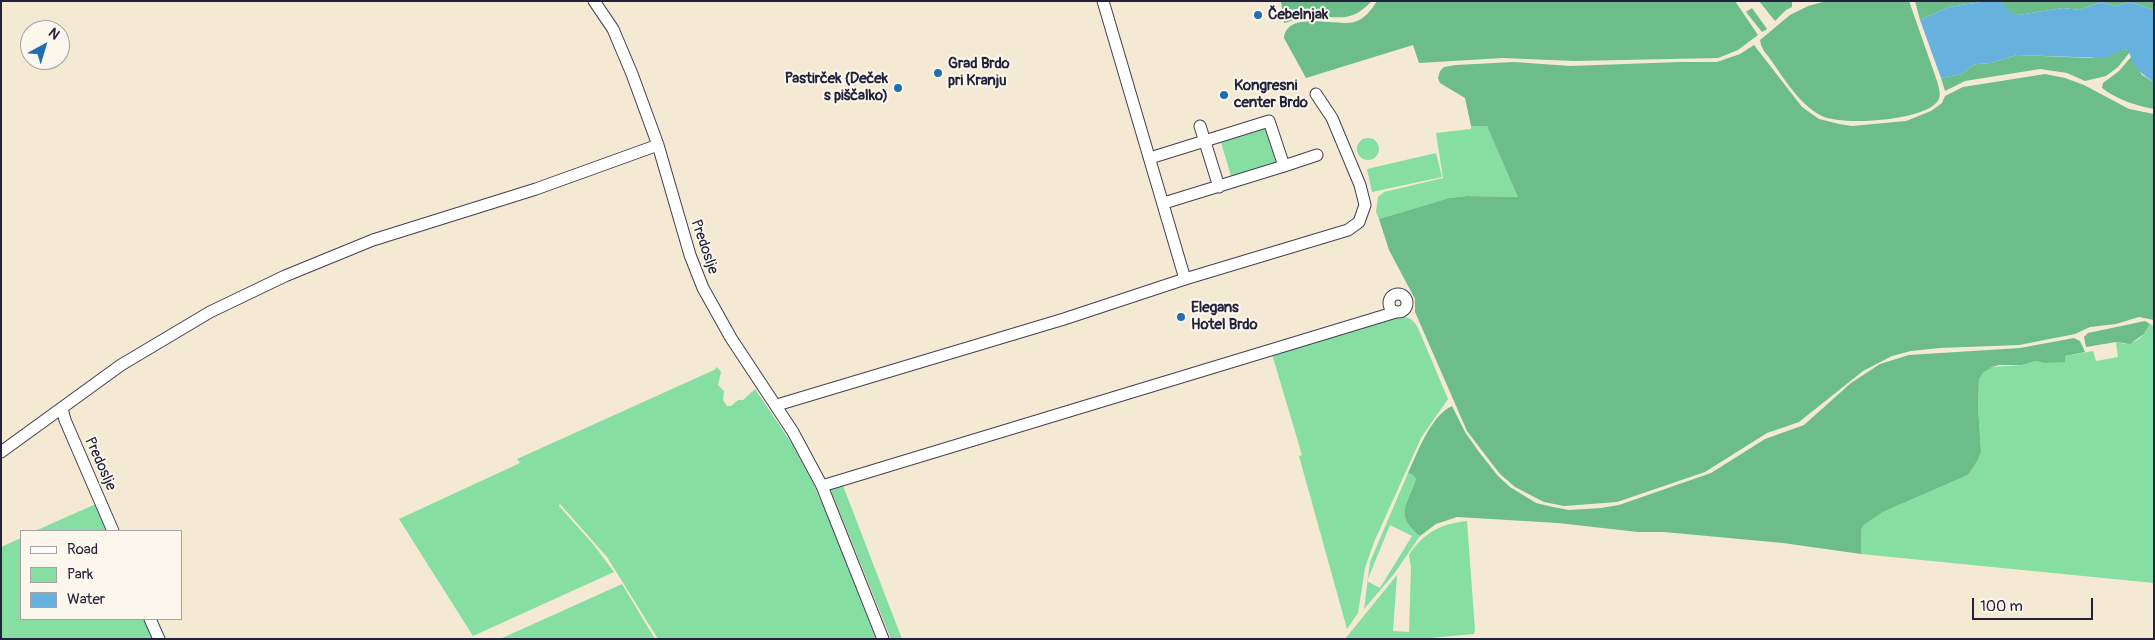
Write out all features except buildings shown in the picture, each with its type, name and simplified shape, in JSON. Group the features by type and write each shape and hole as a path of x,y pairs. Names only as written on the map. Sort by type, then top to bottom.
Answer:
{"street":[{"name":"Predoslje","path":"594,1 613,29 658,144 690,255 703,288 731,338 777,405 822,486 883,639"},
{"path":"1103,1 1185,279"},
{"path":"777,405 1064,319 1185,279 1348,230 1359,222 1365,205 1360,185 1332,118 1316,94"},
{"path":"1150,158 1269,121 1284,166"},
{"path":"1200,126 1219,187"},
{"path":"1,452 121,365 210,312 329,257 372,240 536,188 658,144"},
{"path":"1164,203 1318,155"},
{"path":"822,486 1373,319 1392,308"},
{"name":"Predoslje","path":"62,408 64,420 113,530"},
{"path":"150,620 159,639"}],"green space":[{"path":"1281,1 1372,1 1350,16 1308,16 1284,23"},
{"path":"1377,1 1735,1 1758,35 1738,50 1718,58 1574,61 1503,58 1419,63 1413,45 1306,78 1284,38 1287,29 1294,24 1303,22 1346,23 1358,21 1367,14"},
{"path":"1759,1 1792,1 1792,7 1775,21"},
{"path":"1827,1 1909,1 1939,86 1939,100 1929,108 1916,114 1863,121 1832,119 1813,111 1805,104 1764,51 1760,40 1790,15 1808,6"},
{"path":"1915,1 1987,1 1949,7 1920,20"},
{"path":"2000,1 2154,1 2154,10 2130,2 2115,6 2101,2 2080,10 2063,8 2018,15 2011,14"},
{"path":"1752,8 1767,29 1762,32 1746,12"},
{"path":"1754,45 1802,107 1819,119 1839,124 1852,126 1906,121 1931,111 1942,103 1945,96 1963,87 2045,74 2065,78 2084,85 2129,109 2154,114 2154,320 2139,317 2116,324 2090,327 2075,334 2019,345 1940,348 1911,351 1892,356 1863,371 1799,422 1767,433 1705,472 1617,502 1564,506 1544,502 1515,487 1500,474 1467,431 1415,312 1415,299 1389,250 1379,219 1449,198 1467,196 1518,197 1487,126 1471,126 1465,98 1440,83 1438,78 1440,71 1444,67 1456,65 1514,62 1570,66 1717,62 1740,54"},
{"path":"2126,49 2130,52 2118,67 2106,76 2085,81 2067,73 2040,69 1965,81 1945,91 1941,78 1962,74 1977,64 1991,63 2017,55 2092,58"},
{"path":"2131,57 2142,75 2154,82 2154,109 2126,102 2102,88 2103,83 2119,71"},
{"path":"1266,126 1277,161 1276,164 1234,178 1231,176 1220,139"},
{"path":"1471,126 1487,126 1519,197 1467,196 1449,198 1379,219 1376,212 1378,197 1384,192 1443,178 1436,133 1471,129"},
{"path":"1368,138 1376,141 1379,149 1376,157 1368,160 1360,157 1357,149 1360,141"},
{"path":"1436,153 1442,177 1372,192 1367,169"},
{"path":"1402,317 1412,320 1418,328 1448,399 1421,438 1374,542 1365,568 1358,613 1347,629 1299,456 1302,455 1272,354"},
{"path":"2145,321 2150,324 2144,334 2130,344 2116,342 2086,347 2084,337 2088,333"},
{"path":"2150,324 2154,326 2154,583 1861,554 1861,530 1864,525 1883,512 1968,475 1981,452 1978,405 1979,379 1983,373 1992,367 2022,365 2036,361 2044,363 2065,356 2093,351 2096,361 2118,357 2116,342 2128,343 2141,338"},
{"path":"2074,338 2080,341 2085,352 2065,356 2065,362 2044,363 2036,361 2022,365 1999,365 1983,373 1979,379 1978,405 1981,452 1968,475 1883,512 1864,525 1861,530 1861,554 1783,543 1664,532 1638,532 1558,523 1457,517 1436,524 1420,536 1407,522 1405,515 1407,502 1416,479 1408,473 1431,426 1444,411 1452,406 1465,432 1479,452 1498,476 1510,487 1536,503 1553,507 1569,510 1601,508 1619,505 1711,473 1765,439 1804,425 1851,383 1880,364 1909,355 2020,348"},
{"path":"717,367 721,372 718,385 724,391 723,400 727,406 731,406 738,400 743,400 755,389 792,444 814,485 876,639 658,639 607,557 560,504 559,506 593,544 614,572 473,636 399,519 520,463 517,459"},
{"path":"1408,473 1413,475 1416,479 1407,502 1405,515 1412,529 1420,536 1394,574 1364,609 1368,581 1380,588 1412,536 1390,525 1368,579 1370,562"},
{"path":"842,483 902,639 891,639 830,488"},
{"path":"98,503 111,530 37,530"},
{"path":"1467,521 1474,634 1418,639 1345,639 1397,575 1393,631 1409,632 1411,568 1409,555 1421,540 1434,530 1449,524"},
{"path":"20,538 20,620 148,620 157,639 1,639 1,547"},
{"path":"622,584 655,639 500,639"}],"water":[{"path":"1987,1 2000,1 2011,13 2018,15 2063,8 2080,10 2101,2 2115,6 2130,2 2154,10 2154,82 2142,74 2126,49 2104,58 2017,55 1991,63 1977,64 1962,74 1941,78 1920,20 1949,7"}],"place":[{"name":"Čebelnjak","path":"1258,15"},
{"name":"Grad Brdo pri Kranju","path":"938,73"},
{"name":"Pastirček (Deček s piščalko)","path":"898,88"},
{"name":"Kongresni center Brdo","path":"1224,95"},
{"name":"Elegans Hotel Brdo","path":"1181,317"}]}
